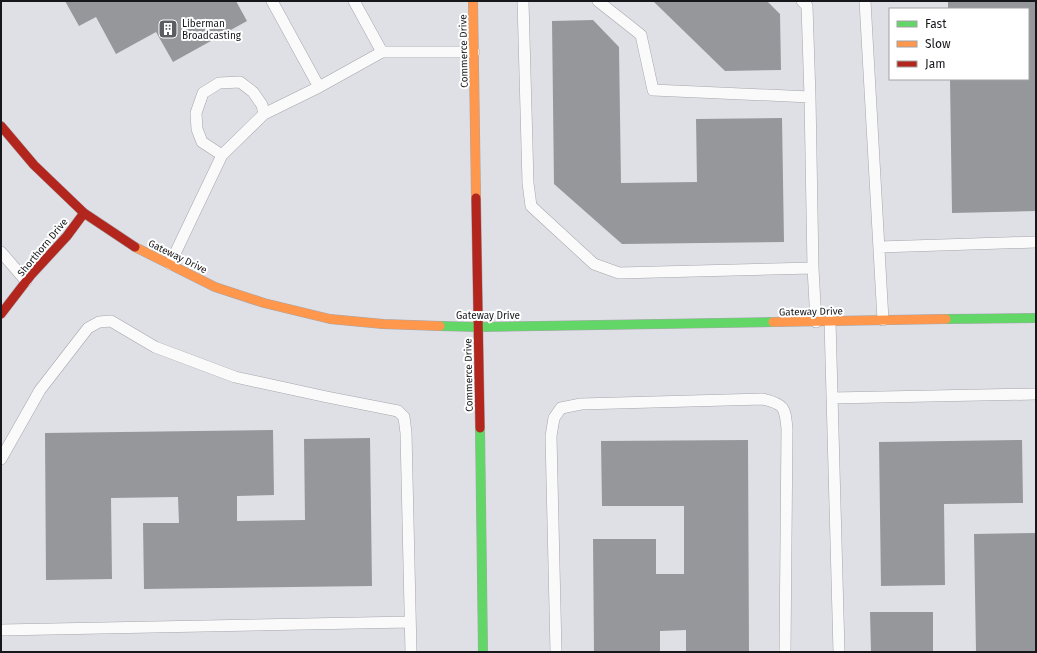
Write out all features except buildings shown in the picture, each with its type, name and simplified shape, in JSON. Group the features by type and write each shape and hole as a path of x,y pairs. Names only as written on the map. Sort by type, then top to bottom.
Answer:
{"street":[{"name":"Commerce Drive","path":"473,1 483,652"},
{"name":"Gateway Drive","path":"1,126 34,165 84,212 132,246 215,287 264,303 330,319 383,324 478,327 1036,318"},
{"name":"Shorthorn Drive","path":"1,314 26,281 67,236 84,212"}],"lane":[{"path":"272,1 319,87"},
{"path":"354,1 382,52"},
{"path":"523,1 528,183 531,206 588,259 594,264 619,273 813,268"},
{"path":"598,1 641,35 653,90 810,97"},
{"path":"802,1 807,6 813,268 816,322"},
{"path":"865,1 883,320"},
{"path":"170,264 222,155 264,114 319,87 382,52 474,52"},
{"path":"222,155 202,142 197,129 196,113 203,93 219,83 240,82 253,92 262,105 264,114"},
{"path":"879,247 1036,242"},
{"path":"1,252 26,281"},
{"path":"1,459 40,390 88,328 99,322 111,321 155,347 235,377 398,411 404,417 406,433 411,652"},
{"path":"830,321 839,652"},
{"path":"832,398 1036,394"},
{"path":"556,652 551,436 554,418 561,408 581,404 763,399 776,402 785,411 787,428 785,652"},
{"path":"1,630 410,622"}],"traffic: fast":[{"path":"946,319 1036,318"},
{"path":"440,326 478,327 773,322"},
{"path":"480,428 483,652"}],"traffic: slow":[{"path":"473,1 476,198"},
{"path":"135,247 215,287 264,303 330,319 383,324 440,326"},
{"path":"773,322 946,319"}],"traffic: jam":[{"path":"1,126 34,165 84,213 135,247"},
{"path":"476,198 480,428"},
{"path":"1,314 31,275 67,236 84,213"}],"place":[{"name":"Liberman Broadcasting","path":"168,29"}]}
